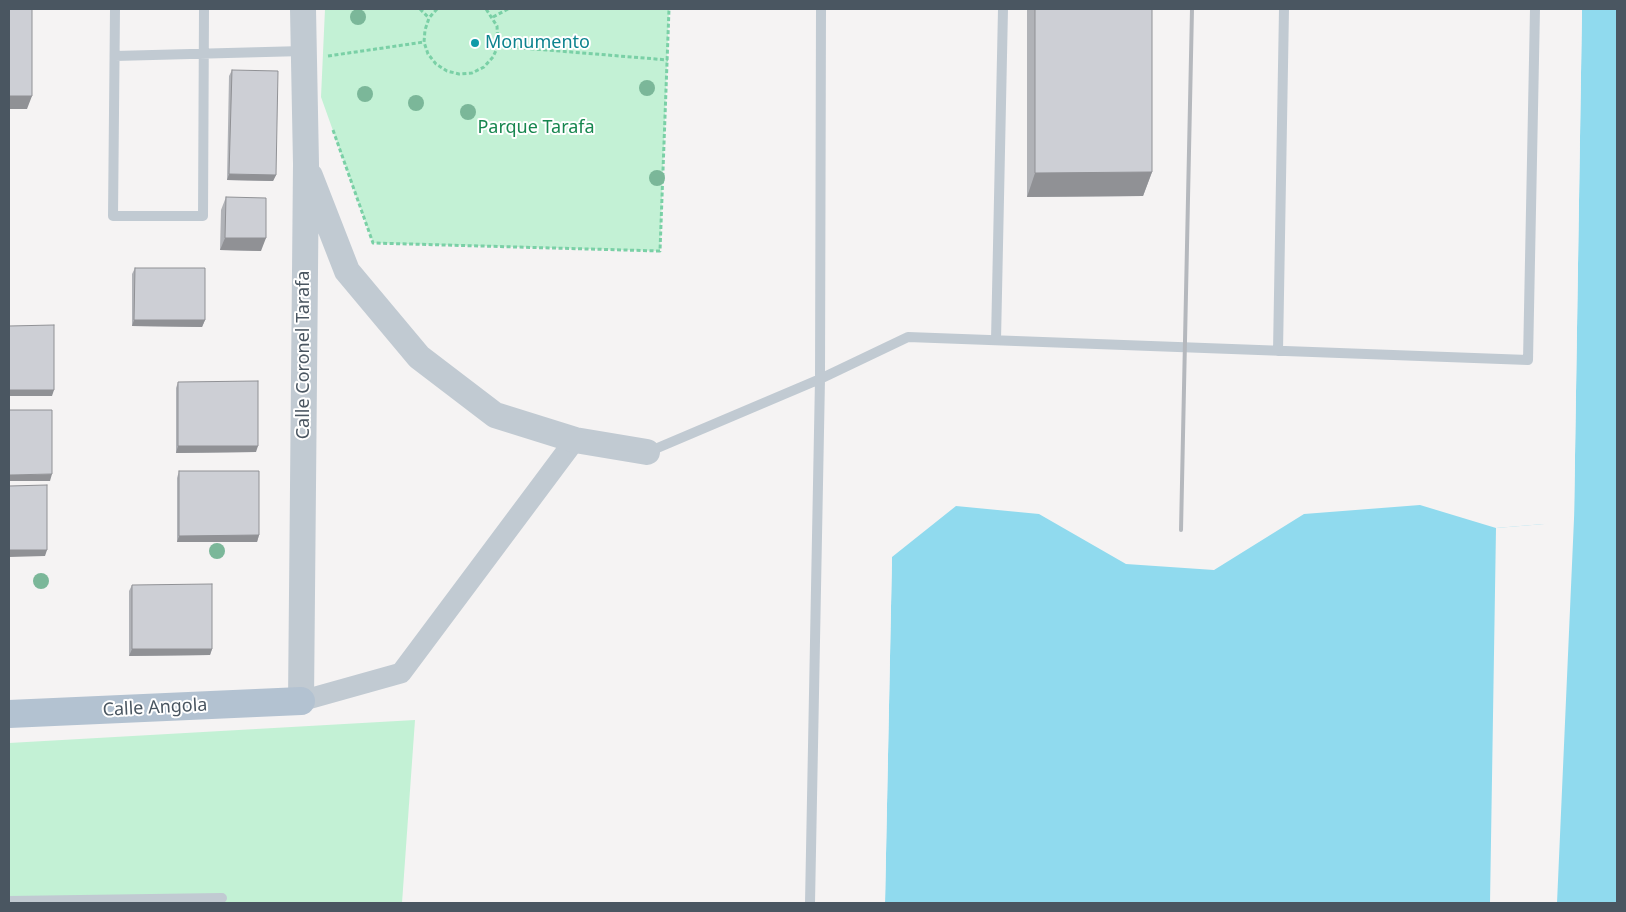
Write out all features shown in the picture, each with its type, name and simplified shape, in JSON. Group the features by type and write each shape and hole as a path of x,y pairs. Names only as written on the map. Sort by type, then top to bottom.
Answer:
{"main road":[{"name":"Calle Angola","path":"9,714 301,701"}],"street":[{"name":"Calle Coronel Tarafa","path":"301,701 306,164 313,54 303,9"},
{"path":"306,164 347,271 419,357 495,416 575,440 648,452"},
{"path":"301,701 401,673 575,440"}],"lane":[{"path":"115,9 114,216 202,216 204,9"},
{"path":"810,903 820,379 821,9"},
{"path":"996,340 1003,9"},
{"path":"1278,351 1284,9"},
{"path":"648,452 820,379 908,337 1528,360 1535,9"},
{"path":"115,56 313,54"},
{"path":"9,901 222,898"}],"path":[{"path":"420,9 429,18"},
{"path":"437,9 429,18 425,30 424,42 428,54 436,64 447,71 460,74 472,73 484,67 493,58 498,46 497,26 493,17 486,9"},
{"path":"493,17 508,9"},
{"path":"331,124 373,243 660,251 669,9"},
{"path":"313,54 424,42"},
{"path":"498,46 668,60"}],"green space":[{"name":"Parque Tarafa","path":"325,9 669,9 660,251 373,243 321,97"},
{"path":"415,720 402,903 9,903 9,743"}],"water":[{"path":"1582,9 1617,9 1617,903 885,903 892,557 956,506 1039,514 1126,564 1214,570 1304,514 1420,505 1496,528 1544,524 1574,519"}],"pier":[{"path":"1579,9 1582,9 1574,519 1557,903 1490,903 1496,528 1544,524 1545,522 1572,517"},
{"path":"889,557 892,557 885,903 883,903"}],"building":[{"path":"9,9 32,9 32,96 9,96"},
{"path":"1035,9 1152,9 1152,172 1035,173"},
{"path":"232,70 278,71 276,175 229,174"},
{"path":"226,197 266,198 266,238 225,238"},
{"path":"135,268 205,268 205,320 134,320"},
{"path":"54,325 54,390 9,390 9,326"},
{"path":"258,381 258,446 178,446 178,382"},
{"path":"9,410 52,410 52,474 9,475"},
{"path":"179,471 259,471 259,535 179,536"},
{"path":"47,485 47,550 9,550 9,486"},
{"path":"212,584 212,649 132,649 132,585"}],"railway":[{"path":"1181,530 1192,9"}],"place":[{"name":"Monumento","path":"475,43"}]}
